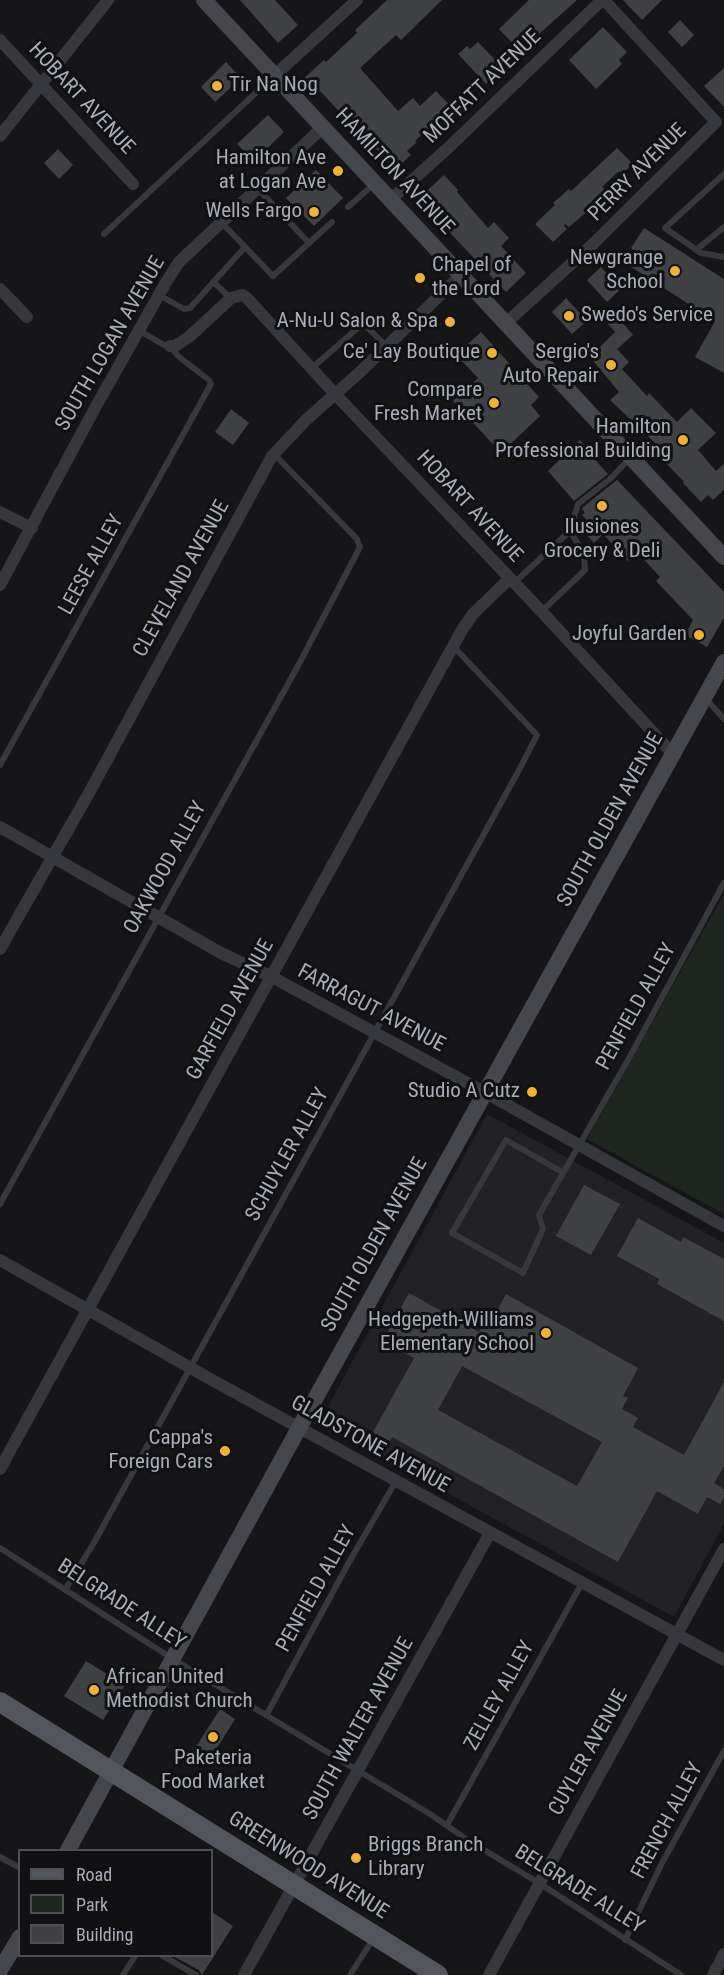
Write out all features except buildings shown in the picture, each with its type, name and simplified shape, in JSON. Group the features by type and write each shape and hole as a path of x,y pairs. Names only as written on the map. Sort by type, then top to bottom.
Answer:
{"main road":[{"name":"HAMILTON AVENUE","path":"204,0 389,201 720,549"},
{"name":"SOUTH OLDEN AVENUE","path":"69,1849 299,1428 724,662"},
{"name":"GREENWOOD AVENUE","path":"0,1702 438,1975"},
{"path":"0,1970 18,1940"}],"street":[{"path":"0,136 108,0"},
{"path":"274,76 357,0"},
{"path":"603,0 720,126"},
{"name":"MOFFATT AVENUE","path":"389,201 603,0"},
{"name":"HOBART AVENUE","path":"0,40 133,184"},
{"name":"PERRY AVENUE","path":"506,323 720,126"},
{"name":"SOUTH LOGAN AVENUE","path":"0,585 95,408 179,262 322,128"},
{"name":"CLEVELAND AVENUE","path":"0,949 274,454 306,420 387,347 460,276"},
{"path":"0,289 27,317"},
{"name":"HOBART AVENUE","path":"231,298 242,295 246,297 674,755"},
{"path":"170,346 175,346 189,337 231,298"},
{"path":"0,512 32,528"},
{"name":"GARFIELD AVENUE","path":"0,1469 453,646 473,614 511,581"},
{"name":"FARRAGUT AVENUE","path":"0,827 221,953 272,977 486,1093 724,1226"},
{"name":"GLADSTONE AVENUE","path":"0,1260 299,1428 724,1660"},
{"name":"SOUTH WALTER AVENUE","path":"244,1975 490,1533"},
{"name":"CUYLER AVENUE","path":"489,1975 724,1549"},
{"path":"713,1975 724,1954"}],"lane":[{"path":"104,234 274,76"},
{"path":"724,174 665,228 696,250 710,256 724,256"},
{"path":"348,207 374,184"},
{"path":"256,188 309,243"},
{"path":"221,222 273,276 332,222"},
{"path":"696,250 724,227"},
{"path":"159,295 184,309 190,308 245,247"},
{"path":"213,282 231,298"},
{"path":"312,369 360,326 367,327 387,347"},
{"path":"140,331 170,346"},
{"name":"LEESE ALLEY","path":"0,765 211,384 178,356 170,346"},
{"name":"OAKWOOD ALLEY","path":"0,1204 298,664 360,547 357,539 274,454"},
{"path":"511,581 570,531 578,504 610,479 631,457"},
{"path":"542,612 585,570 584,554 570,531"},
{"name":"SCHUYLER ALLEY","path":"65,1590 95,1541 537,735 453,646"},
{"path":"705,698 724,719"},
{"name":"PENFIELD ALLEY","path":"562,1172 506,1140 452,1233 523,1273 543,1229 538,1215 579,1146 724,883"},
{"name":"PENFIELD ALLEY","path":"267,1714 396,1481"},
{"name":"BELGRADE ALLEY","path":"0,1548 173,1659 447,1825 681,1975"},
{"name":"ZELLEY ALLEY","path":"447,1825 582,1583"},
{"name":"FRENCH ALLEY","path":"625,1940 663,1863 724,1751"},
{"path":"0,1857 18,1867"},
{"path":"350,1975 375,1936"},
{"path":"123,1975 134,1957"},
{"path":"165,1957 196,1975"}],"shaded area":[{"name":"Hedgepeth-Williams Elementary School","path":"487,1114 724,1243 724,1524 674,1617 319,1423"}],"green space":[{"path":"724,894 724,1214 587,1139"}],"place":[{"name":"Tir Na Nog","path":"217,86"},
{"name":"Hamilton Ave at Logan Ave","path":"338,171"},
{"name":"Wells Fargo","path":"314,212"},
{"name":"Newgrange School","path":"675,271"},
{"name":"Chapel of the Lord","path":"420,278"},
{"name":"Swedo's Service","path":"569,316"},
{"name":"A-Nu-U Salon & Spa","path":"450,322"},
{"name":"Ce' Lay Boutique","path":"492,353"},
{"name":"Sergio's Auto Repair","path":"611,365"},
{"name":"Compare Fresh Market","path":"494,403"},
{"name":"Hamilton Professional Building","path":"683,440"},
{"name":"Ilusiones Grocery & Deli","path":"602,506"},
{"name":"Joyful Garden","path":"699,635"},
{"name":"Studio A Cutz","path":"532,1092"},
{"name":"Hedgepeth-Williams Elementary School","path":"546,1333"},
{"name":"Cappa's Foreign Cars","path":"225,1451"},
{"name":"African United Methodist Church","path":"94,1690"},
{"name":"Paketeria Food Market","path":"213,1737"},
{"name":"Briggs Branch Library","path":"356,1858"}]}
